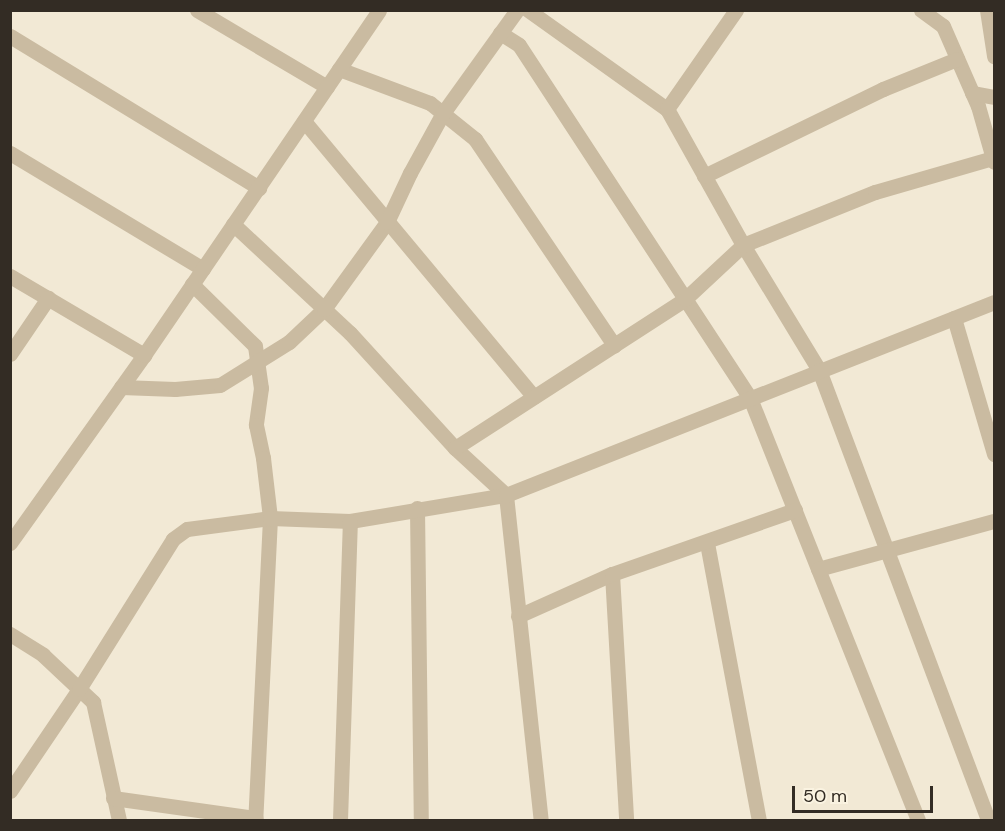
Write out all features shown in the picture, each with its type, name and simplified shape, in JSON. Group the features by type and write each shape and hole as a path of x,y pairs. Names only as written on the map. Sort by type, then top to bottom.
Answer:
{"street":[{"path":"196,10 327,87"},
{"path":"10,543 144,355 379,10"},
{"path":"121,387 175,389 220,385 289,342 324,309 387,222 410,173 443,113 517,10"},
{"path":"528,10 667,109 743,245 819,370 988,820"},
{"path":"667,109 736,10"},
{"path":"455,448 685,300 743,245 875,192 994,160 972,93 943,26 921,10"},
{"path":"987,10 994,56"},
{"path":"500,33 519,45 750,398 918,820"},
{"path":"10,36 259,188"},
{"path":"704,176 883,89 957,59"},
{"path":"339,69 430,103 475,139 614,345"},
{"path":"972,93 994,97"},
{"path":"304,121 534,397"},
{"path":"10,153 203,269"},
{"path":"233,224 350,333 455,448 507,495 541,820"},
{"path":"10,276 144,355"},
{"path":"113,798 256,819 270,518 263,458 256,424 261,388 255,346 192,284"},
{"path":"10,354 48,298"},
{"path":"10,791 16,771 79,689 173,538 187,529 270,518 350,521 417,508 507,495 994,302"},
{"path":"954,318 994,454"},
{"path":"417,508 421,820"},
{"path":"518,616 612,574 707,543 795,510"},
{"path":"340,820 350,521"},
{"path":"818,569 994,521"},
{"path":"707,543 759,820"},
{"path":"612,574 626,820"},
{"path":"10,634 43,655 93,702 119,820"}]}
